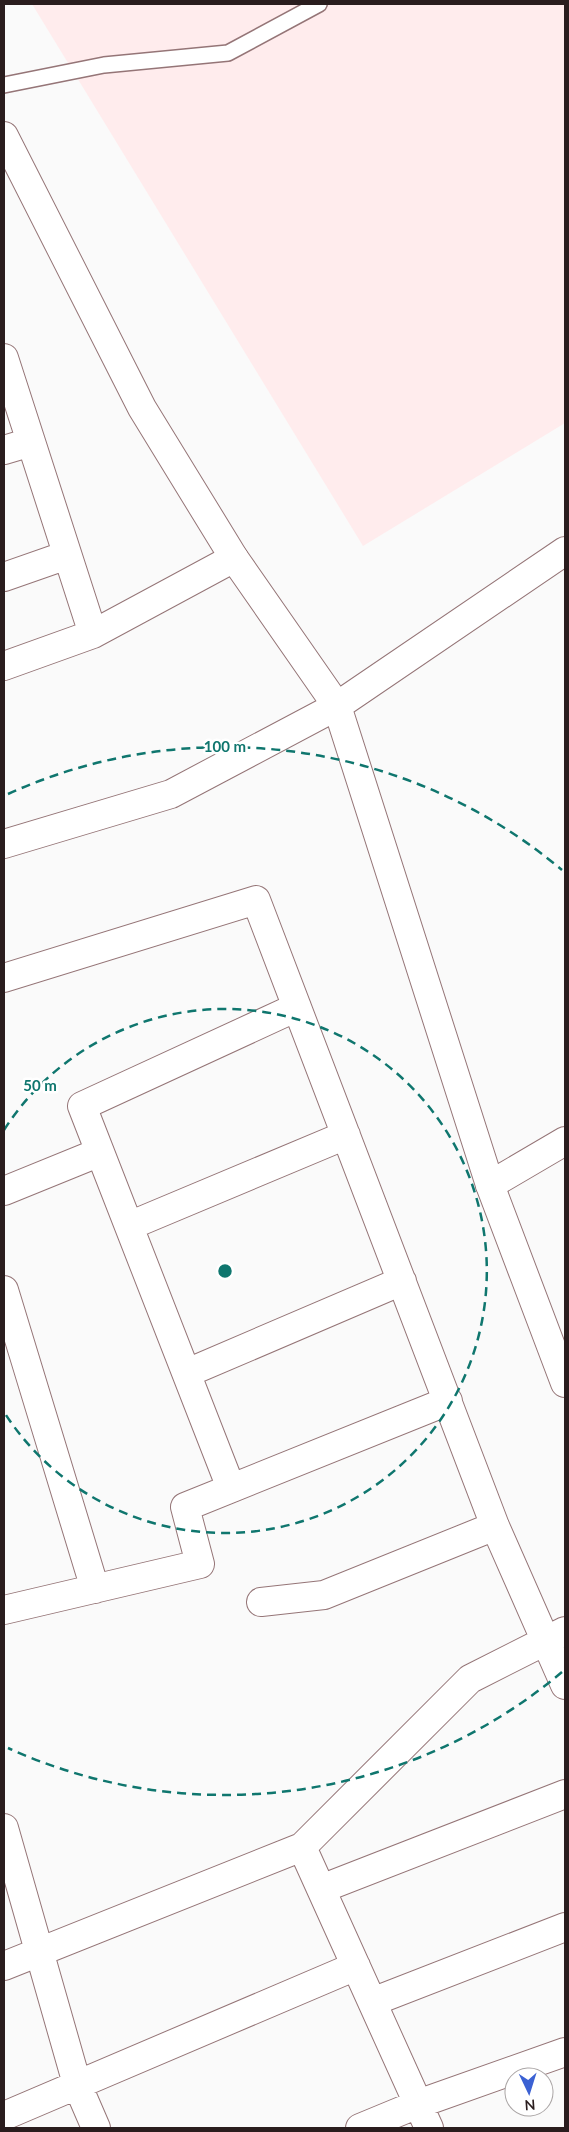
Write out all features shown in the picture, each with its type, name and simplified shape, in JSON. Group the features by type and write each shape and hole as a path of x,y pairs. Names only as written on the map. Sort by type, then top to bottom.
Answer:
{"street":[{"path":"4,136 142,408 234,558 336,706 490,1186 565,1383"},
{"path":"4,362 93,634"},
{"path":"4,450 31,442"},
{"path":"4,844 171,794 336,706 565,550"},
{"path":"4,577 68,555"},
{"path":"4,666 93,634 234,558"},
{"path":"4,978 256,900 495,1526 556,1636 565,1685"},
{"path":"232,1488 82,1106 296,1007"},
{"path":"129,1226 346,1135"},
{"path":"490,1186 565,1141"},
{"path":"4,1191 100,1152"},
{"path":"187,1373 402,1281"},
{"path":"4,1291 95,1589"},
{"path":"4,1610 200,1564 184,1507 448,1401"},
{"path":"261,1602 324,1595 495,1526"},
{"path":"4,1966 302,1847 470,1679 556,1636"},
{"path":"321,1889 565,1794"},
{"path":"4,1828 77,2085 96,2128"},
{"path":"302,1847 429,2128"},
{"path":"372,2002 565,1927"},
{"path":"4,2116 356,1966"},
{"path":"360,2128 418,2104 565,2052"}],"lane":[{"path":"4,85 104,65 228,53 318,4"}],"shaded area":[{"path":"32,4 565,4 565,423 363,546"}]}
